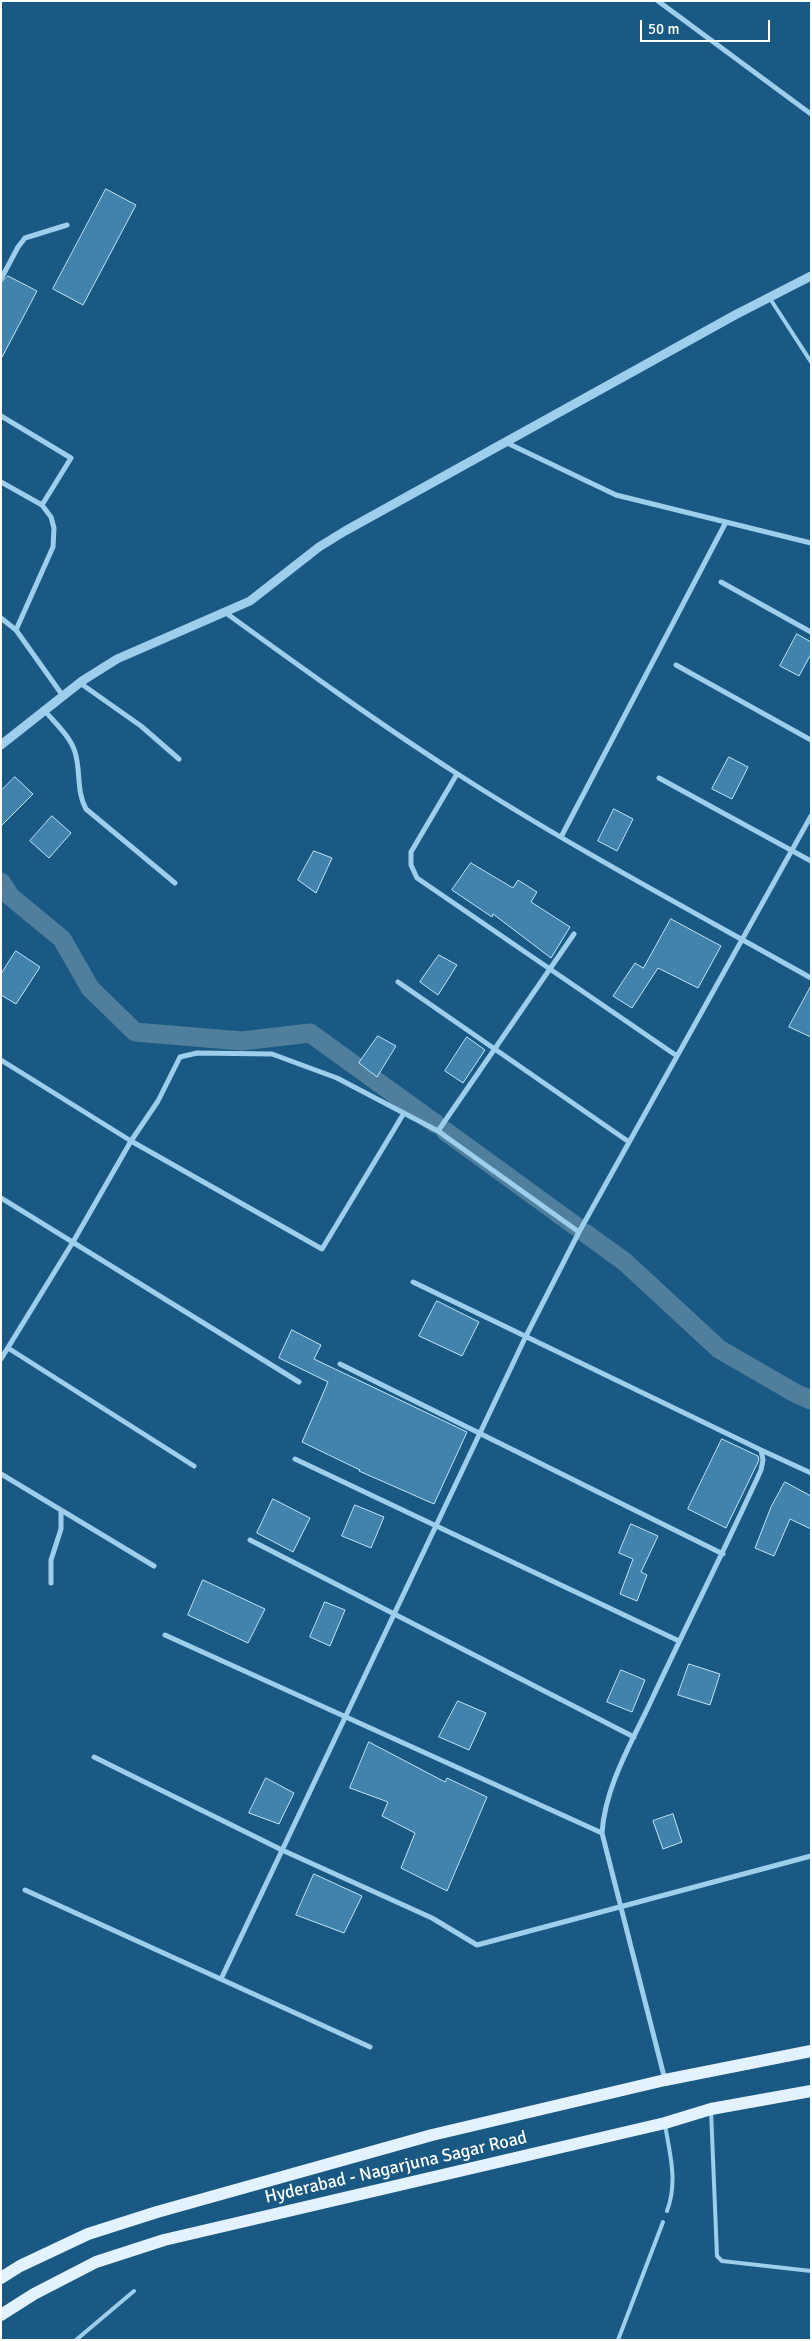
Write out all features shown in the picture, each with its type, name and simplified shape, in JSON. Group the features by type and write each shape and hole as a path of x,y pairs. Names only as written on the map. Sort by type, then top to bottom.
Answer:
{"main road":[{"name":"Hyderabad - Nagarjuna Sagar Road","path":"1,2278 20,2266 88,2234 157,2212 432,2135 665,2080 811,2051"},
{"name":"Hyderabad - Nagarjuna Sagar Road","path":"1,2315 34,2294 96,2262 164,2240 665,2123 711,2109 811,2091"}],"street":[{"path":"658,1 811,114"},
{"path":"1,279 25,238 67,225"},
{"path":"1,745 80,683 117,659 250,602 319,547 505,442 769,297 811,276"},
{"path":"1,416 71,458 42,506"},
{"path":"505,442 616,495 811,543"},
{"path":"1,482 42,506 51,517 54,528 54,547 16,630"},
{"path":"561,837 726,522"},
{"path":"721,582 811,632"},
{"path":"226,613 457,774 561,837 811,978"},
{"path":"1,618 16,630 63,696"},
{"path":"676,664 811,740"},
{"path":"80,683 141,726 180,759"},
{"path":"45,711 70,741 74,750 79,791 86,809 175,883"},
{"path":"457,774 411,852 411,865 417,878 677,1056"},
{"path":"659,778 811,860"},
{"path":"221,1979 526,1336 579,1232 811,816"},
{"path":"438,1130 574,934"},
{"path":"398,982 629,1142"},
{"path":"1,1359 158,1101 180,1057 198,1054 272,1054 336,1078 438,1130 579,1232"},
{"path":"1,1061 132,1141 322,1249 404,1113"},
{"path":"1,1198 299,1382"},
{"path":"413,1282 811,1473"},
{"path":"8,1348 194,1466"},
{"path":"340,1364 723,1554"},
{"path":"665,2080 602,1833 606,1800 679,1641 723,1554 761,1470 763,1460 761,1450"},
{"path":"295,1459 679,1641"},
{"path":"1,1474 154,1566"},
{"path":"51,1583 51,1560 61,1529 61,1510"},
{"path":"250,1540 634,1737"},
{"path":"165,1635 602,1833"},
{"path":"94,1757 282,1850 432,1918 477,1945 811,1856"},
{"path":"25,1890 370,2047"}],"lane":[{"path":"769,297 811,362"},
{"path":"711,2109 717,2256 722,2261 811,2271"},
{"path":"665,2123 674,2180 667,2211"},
{"path":"618,2340 663,2222"},
{"path":"76,2340 134,2291"}],"building":[{"path":"106,189 136,205 83,305 53,289"},
{"path":"8,276 37,291 1,359 1,283"},
{"path":"797,634 811,642 811,654 799,676 780,666"},
{"path":"729,757 748,767 732,799 712,789"},
{"path":"15,777 33,794 1,826 1,791"},
{"path":"614,809 633,819 617,851 598,841"},
{"path":"52,816 71,833 49,858 30,841"},
{"path":"314,851 332,858 316,893 298,880"},
{"path":"471,863 513,888 518,880 537,892 531,902 570,927 551,958 493,914 492,917 452,890"},
{"path":"671,919 721,946 698,988 658,968 632,1008 613,996 635,963 643,968"},
{"path":"16,951 40,967 16,1004 1,995 1,974"},
{"path":"439,955 457,965 438,995 420,982"},
{"path":"811,986 811,1037 789,1027"},
{"path":"378,1036 396,1046 377,1077 359,1063"},
{"path":"467,1037 485,1050 463,1083 445,1071"},
{"path":"437,1301 479,1322 462,1356 419,1336"},
{"path":"292,1330 321,1345 314,1359 467,1432 434,1504 359,1471 302,1442 328,1382 279,1358"},
{"path":"722,1439 758,1456 759,1460 726,1528 688,1509"},
{"path":"785,1482 811,1496 811,1529 790,1519 774,1556 755,1548 771,1507"},
{"path":"273,1499 310,1518 293,1552 257,1533"},
{"path":"355,1505 384,1517 371,1548 342,1536"},
{"path":"631,1524 658,1536 641,1572 647,1575 637,1601 620,1594 633,1559 619,1553"},
{"path":"203,1580 265,1609 248,1643 188,1615"},
{"path":"325,1602 345,1610 330,1646 310,1637"},
{"path":"689,1664 720,1674 710,1705 678,1695"},
{"path":"621,1670 645,1680 632,1712 607,1702"},
{"path":"458,1701 486,1713 469,1750 439,1737"},
{"path":"369,1742 445,1782 447,1778 487,1797 447,1891 401,1868 415,1833 382,1816 388,1802 350,1788"},
{"path":"266,1778 294,1793 279,1824 249,1813"},
{"path":"673,1814 682,1842 663,1849 653,1821"},
{"path":"314,1874 362,1896 344,1933 296,1915"}],"waterway":[{"path":"1,882 10,896 62,939 90,988 135,1032 242,1041 310,1033 436,1124"},
{"path":"445,1131 577,1227"},
{"path":"585,1233 625,1262 719,1349 795,1393 811,1400"}]}
